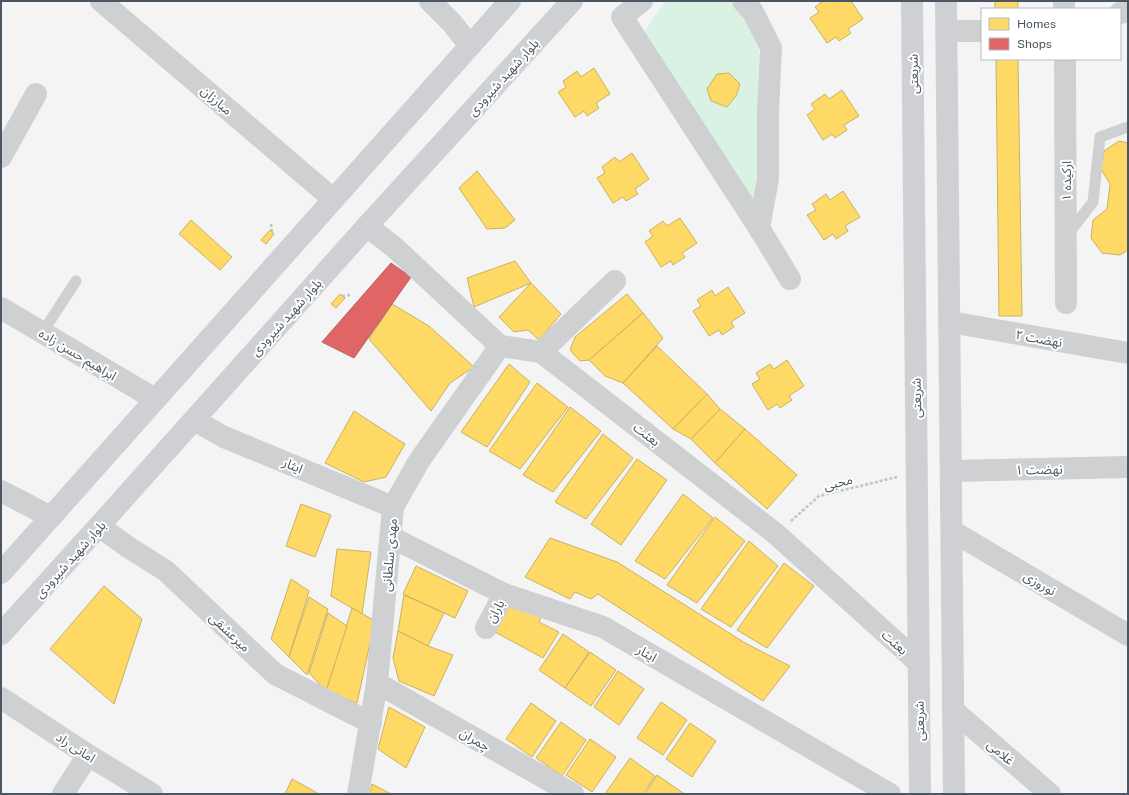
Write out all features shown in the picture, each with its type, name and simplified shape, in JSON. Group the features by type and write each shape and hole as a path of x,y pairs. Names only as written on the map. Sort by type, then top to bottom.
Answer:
{"main road":[{"path":"1,572 510,1"},
{"name":"بلوار شهید شیرودی","path":"1,634 367,226 572,1"},
{"name":"شریعتی","path":"912,1 920,794"},
{"path":"946,1 954,794"}],"street":[{"name":"مبارزان","path":"101,1 333,199"},
{"path":"430,1 452,23 470,46"},
{"path":"642,1 622,18 760,228 790,279"},
{"path":"742,1 753,12 771,48 768,112 768,179 760,228"},
{"path":"947,32 981,31"},
{"name":"ارکیده ۱","path":"1065,60 1066,303"},
{"path":"1,157 36,94"},
{"path":"367,226 394,247 500,346"},
{"path":"541,352 615,281"},
{"name":"ابراهیم حسن زاده","path":"1,308 155,399"},
{"name":"نهضت ۲","path":"950,322 1128,353"},
{"name":"بعثت","path":"500,346 541,352 776,534 919,663"},
{"name":"مهدی سلطانی","path":"358,794 377,683 394,507 419,461 500,346"},
{"name":"ایثار","path":"194,420 224,437 394,507"},
{"name":"نهضت ۱","path":"951,471 1128,467"},
{"path":"1,491 51,517"},
{"name":"میرعشقی","path":"99,526 128,547 166,571 275,674 371,723"},
{"name":"نوروزی","path":"952,531 1128,635"},
{"name":"ایثار","path":"391,537 504,594 603,627 890,794"},
{"name":"باران","path":"486,628 504,594"},
{"name":"چمران","path":"377,683 573,794"},
{"name":"امانی راد","path":"1,698 88,755 152,794"},
{"name":"غلامی","path":"953,710 1050,794"},
{"path":"63,794 88,755"}],"lane":[{"path":"1066,237 1093,202 1100,137 1128,127"},
{"path":"42,333 76,281"}],"path":[{"path":"271,224 272,232"},
{"path":"342,296 351,295"},
{"name":"محبی","path":"776,534 819,496 917,472"}],"green space":[{"path":"665,1 730,1 744,16 759,52 756,209 644,33"}],"building: Homes":[{"path":"823,1 851,1 863,19 848,29 851,33 839,41 836,37 827,43 810,18 819,12 815,7"},
{"path":"995,1 1018,1 1018,8 995,8"},
{"path":"996,60 1018,60 1022,316 999,316"},
{"path":"594,68 610,94 596,103 599,108 587,116 584,111 575,117 558,92 566,87 563,81 577,71 581,77"},
{"path":"729,73 740,84 736,96 727,107 711,101 707,89 717,74"},
{"path":"842,90 859,116 844,125 847,130 835,138 832,134 823,140 807,115 815,109 811,104 825,94 829,99"},
{"path":"1119,141 1128,143 1128,250 1120,255 1102,253 1091,238 1093,220 1107,209 1110,184 1101,169 1104,151"},
{"path":"632,153 649,179 635,189 638,194 626,201 623,197 613,203 597,178 605,173 602,167 615,157 619,162"},
{"path":"477,171 515,220 505,228 487,229 459,188"},
{"path":"843,191 860,217 845,226 848,231 836,239 833,234 824,240 807,215 816,210 812,204 826,194 830,200"},
{"path":"680,218 697,243 682,253 685,257 673,265 671,261 661,267 645,242 653,236 649,231 663,221 667,226"},
{"path":"191,220 232,257 220,270 179,234"},
{"path":"270,230 274,234 266,244 261,240"},
{"path":"515,261 531,283 474,307 467,278"},
{"path":"531,283 561,314 539,340 528,330 514,332 499,317"},
{"path":"728,287 745,313 731,322 734,327 722,335 719,330 709,336 693,311 701,306 697,300 712,290 715,296"},
{"path":"340,294 345,298 336,308 331,304"},
{"path":"627,294 643,313 589,360 580,361 570,350 575,337"},
{"path":"392,304 429,326 474,367 450,383 431,411 369,339"},
{"path":"643,313 663,338 623,383 605,376 589,360"},
{"path":"657,346 707,394 673,429 623,383"},
{"path":"787,360 804,386 789,396 792,400 780,408 777,404 768,410 752,384 760,379 756,373 770,364 774,369"},
{"path":"509,364 530,382 487,447 461,432"},
{"path":"537,383 568,407 520,469 489,451"},
{"path":"707,394 720,409 691,439 673,429"},
{"path":"570,407 601,431 553,492 523,475"},
{"path":"720,409 745,429 715,463 691,439"},
{"path":"354,411 405,444 386,477 364,482 325,463"},
{"path":"745,429 797,475 767,509 715,463"},
{"path":"603,434 633,458 586,519 555,502"},
{"path":"637,459 667,480 621,545 591,524"},
{"path":"683,494 713,518 665,579 635,561"},
{"path":"301,504 331,515 315,557 286,546"},
{"path":"715,517 745,541 697,603 667,585"},
{"path":"550,538 617,562 745,643 790,666 763,701 598,594 591,599 575,592 570,599 525,577"},
{"path":"749,541 778,566 731,627 701,609"},
{"path":"337,549 371,552 362,614 331,596"},
{"path":"784,563 814,586 767,648 737,630"},
{"path":"416,566 468,591 455,618 403,594"},
{"path":"291,579 309,591 289,657 271,639"},
{"path":"104,586 142,619 114,704 50,649"},
{"path":"404,595 444,613 428,646 398,631"},
{"path":"309,597 328,609 307,675 289,657"},
{"path":"511,602 541,617 539,622 559,632 543,658 495,632"},
{"path":"352,608 375,621 357,703 326,691"},
{"path":"328,613 347,626 326,691 309,673"},
{"path":"398,631 428,646 453,655 434,696 399,681 393,658"},
{"path":"563,634 589,652 565,688 539,670"},
{"path":"590,652 616,670 591,706 565,688"},
{"path":"618,671 644,689 619,725 594,707"},
{"path":"661,702 687,720 663,755 637,738"},
{"path":"531,703 556,721 532,757 506,739"},
{"path":"389,707 425,727 406,768 378,749"},
{"path":"561,722 586,740 562,776 536,758"},
{"path":"690,723 716,741 692,777 666,759"},
{"path":"590,739 616,757 592,792 566,775"},
{"path":"630,758 655,776 643,794 605,794"},
{"path":"657,775 683,793 683,794 645,794"},
{"path":"292,779 319,794 285,794"},
{"path":"372,784 391,794 370,794"}],"building: Shops":[{"path":"391,263 411,277 354,358 322,342"}]}
